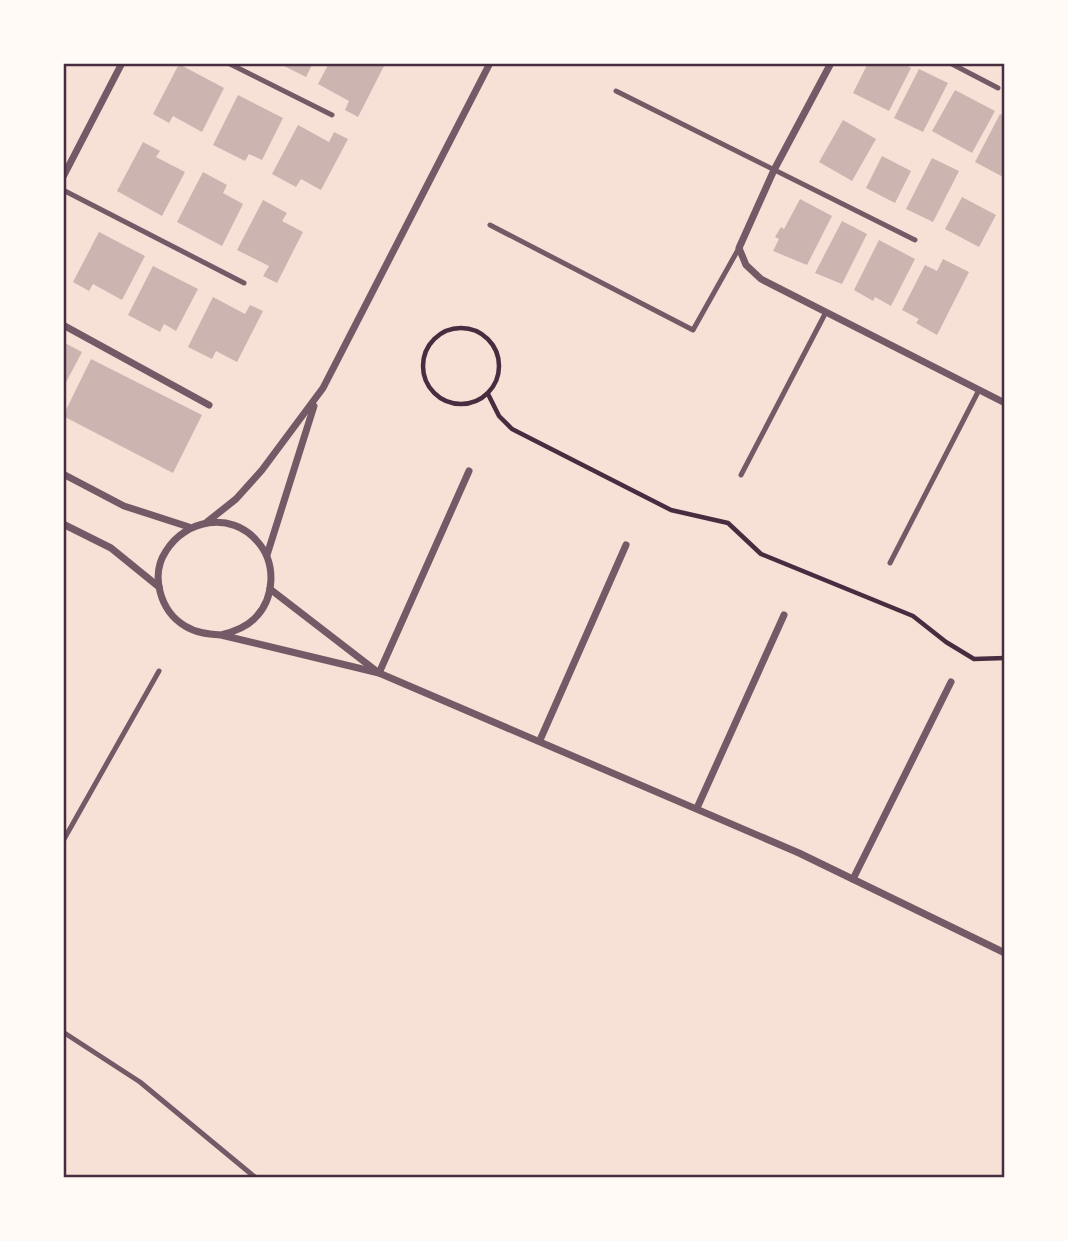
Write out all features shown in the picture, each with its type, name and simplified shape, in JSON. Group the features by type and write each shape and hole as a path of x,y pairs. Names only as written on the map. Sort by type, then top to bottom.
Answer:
{"street":[{"path":"63,177 122,63"},
{"path":"267,555 315,402 490,63"},
{"path":"831,63 774,170 739,248 746,265 761,279 1005,403"},
{"path":"63,325 209,405"},
{"path":"207,522 236,499 266,466 315,402"},
{"path":"379,673 469,471"},
{"path":"63,474 124,506 189,527"},
{"path":"221,635 238,630 254,620 265,606 271,589 271,572 267,555 257,540 226,523 207,522 189,527 174,539 163,554 158,570 159,587 164,602 173,616 186,627 202,634 221,635 379,673 697,808 853,879 1005,953"},
{"path":"63,524 111,548 159,587"},
{"path":"540,740 626,545"},
{"path":"271,589 379,673"},
{"path":"697,808 784,615"},
{"path":"853,879 951,682"}],"lane":[{"path":"228,63 332,115"},
{"path":"950,63 998,88"},
{"path":"616,91 915,240"},
{"path":"63,190 244,283"},
{"path":"490,225 693,330 739,248"},
{"path":"741,475 825,312"},
{"path":"890,563 979,390"},
{"path":"63,841 159,671"},
{"path":"63,1032 140,1082 256,1178"}],"path":[{"path":"461,327 485,336 494,346 499,358 499,371 496,383 488,394 466,405 442,400 432,392 425,381 423,356 437,336 449,329 461,327"},
{"path":"488,394 499,416 524,436 671,510 729,523 761,554 913,616 974,660 1005,658"}],"building":[{"path":"278,63 313,63 306,77"},
{"path":"329,63 378,63 384,66 358,117 345,110 349,101 318,84"},
{"path":"868,63 902,63 911,68 889,111 853,93"},
{"path":"179,64 224,88 202,132 173,116 169,123 153,114"},
{"path":"919,69 948,83 923,132 894,118"},
{"path":"955,90 995,111 972,153 932,131"},
{"path":"238,95 283,118 262,160 249,154 245,161 213,145"},
{"path":"1000,114 1005,116 1005,178 975,162"},
{"path":"843,120 876,139 852,181 819,162"},
{"path":"298,125 329,142 334,132 348,139 321,190 301,179 296,187 272,174"},
{"path":"143,142 160,151 156,157 185,172 162,216 117,191"},
{"path":"882,156 911,171 895,203 866,188"},
{"path":"932,158 959,171 933,222 906,209"},
{"path":"203,172 227,185 223,193 243,204 222,246 177,222"},
{"path":"962,197 996,215 979,247 945,229"},
{"path":"800,199 832,216 807,265 773,251 779,239 775,237 781,227 784,229"},
{"path":"263,200 287,213 282,221 303,232 277,283 263,276 269,266 237,250"},
{"path":"842,221 867,234 842,284 815,273"},
{"path":"99,232 145,256 122,300 93,284 89,291 73,282"},
{"path":"879,240 915,259 891,306 875,297 873,301 854,290"},
{"path":"943,259 969,272 937,335 916,323 919,319 902,310 925,265 937,271"},
{"path":"153,266 198,289 176,331 164,324 160,332 128,315"},
{"path":"213,297 245,314 250,305 263,311 237,362 216,351 212,359 188,347"},
{"path":"63,342 82,352 63,388"},
{"path":"91,359 202,415 173,473 63,416"}]}
